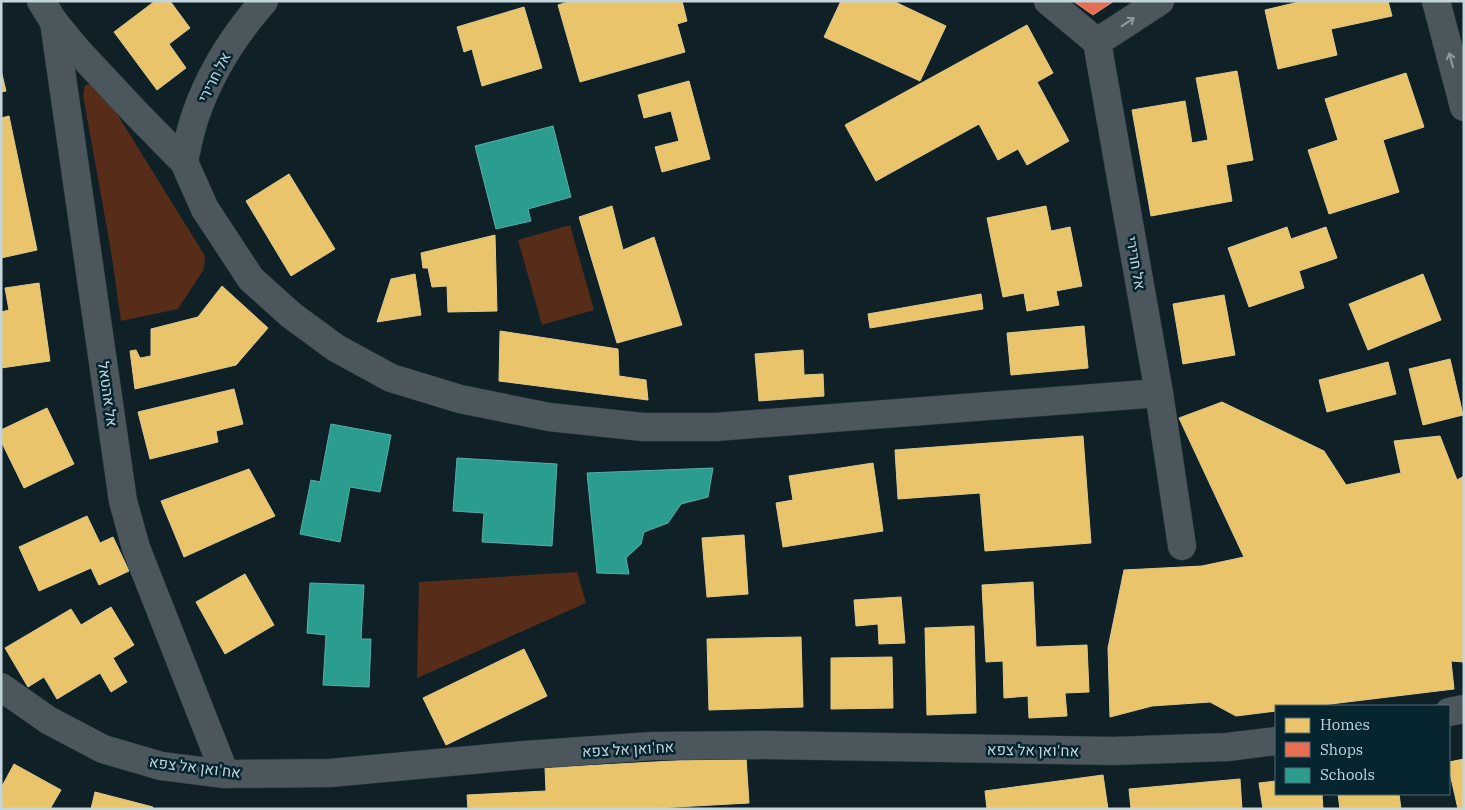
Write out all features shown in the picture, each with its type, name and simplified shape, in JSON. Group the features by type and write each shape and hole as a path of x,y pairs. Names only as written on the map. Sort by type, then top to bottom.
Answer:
{"street":[{"name":"אל חרירי","path":"184,162 194,117 207,88 246,21 264,1"},
{"path":"1048,1 1096,42 1160,1"},
{"path":"1436,1 1464,107"},
{"path":"48,12 77,50 184,162 205,209 251,279 291,315 336,348 391,378 460,400 549,416 643,427 716,428 1159,393"},
{"name":"אל אהטאל","path":"48,12 123,501 136,548 225,774"},
{"name":"אל חרירי","path":"1096,42 1159,393 1182,546"},
{"name":"אח'ואן אל צפא","path":"1,687 48,720 103,749 161,766 225,774 330,773 525,755 653,746 766,745 1113,751 1227,747 1275,742"},
{"path":"1450,712 1464,708"}],"shaded area":[{"path":"90,84 106,96 205,256 204,269 178,309 121,321 111,251 83,95 85,85"},
{"path":"570,225 594,310 542,325 518,240"},
{"path":"577,572 586,603 417,678 419,582"}],"building: Homes":[{"path":"155,1 170,1 190,28 169,44 186,68 157,90 114,32"},
{"path":"571,1 682,1 687,21 677,24 685,52 580,82 558,5"},
{"path":"841,1 893,1 946,26 920,81 824,37"},
{"path":"1303,1 1388,1 1392,16 1331,29 1337,55 1278,69 1265,10"},
{"path":"524,7 542,68 482,86 472,49 464,52 457,27"},
{"path":"1027,25 1053,73 1037,82 1069,141 1027,165 1018,149 998,160 979,124 876,181 845,125"},
{"path":"1,70 6,91 1,92"},
{"path":"1237,71 1253,160 1226,165 1232,201 1151,216 1132,110 1185,101 1192,143 1208,140 1196,78"},
{"path":"1406,73 1424,127 1383,140 1399,192 1329,214 1308,150 1338,140 1325,99"},
{"path":"689,81 710,159 662,172 655,147 679,141 671,111 644,118 638,95"},
{"path":"9,116 37,250 1,258 1,118"},
{"path":"289,174 335,249 291,276 246,201"},
{"path":"612,206 623,250 654,237 682,325 617,343 579,217"},
{"path":"1046,206 1051,231 1070,227 1082,286 1056,291 1059,305 1027,311 1024,293 1003,297 987,218"},
{"path":"1287,227 1291,239 1326,227 1337,258 1299,271 1304,288 1249,307 1228,248"},
{"path":"495,235 497,311 448,312 447,286 432,287 428,268 423,268 421,253"},
{"path":"415,274 421,315 377,322 391,279"},
{"path":"1423,274 1441,320 1368,350 1349,304"},
{"path":"39,283 50,361 1,368 1,312 9,310 5,288"},
{"path":"222,286 268,328 236,365 135,389 130,351 136,350 140,358 151,356 151,329 198,317"},
{"path":"981,294 983,309 870,328 868,314"},
{"path":"1224,295 1235,355 1183,364 1173,304"},
{"path":"1084,326 1088,368 1011,375 1007,333"},
{"path":"500,331 618,349 619,376 646,380 648,400 499,381"},
{"path":"803,350 804,375 823,374 824,396 759,401 755,354"},
{"path":"1450,359 1463,415 1423,425 1409,369"},
{"path":"1388,362 1396,394 1327,412 1319,380"},
{"path":"234,389 243,424 216,431 218,442 150,459 138,412"},
{"path":"1222,402 1324,451 1346,485 1401,473 1394,441 1440,436 1457,480 1464,476 1464,662 1451,661 1454,689 1322,705 1275,705 1275,711 1236,716 1210,702 1152,706 1110,717 1108,648 1124,570 1202,566 1244,557 1179,418"},
{"path":"47,408 74,464 24,488 1,441 1,430"},
{"path":"1083,436 1091,543 985,551 980,493 898,499 895,450"},
{"path":"873,463 883,531 783,547 776,503 793,500 789,476"},
{"path":"249,469 275,516 184,557 161,501"},
{"path":"87,516 100,543 113,537 129,571 99,585 91,568 39,591 19,547"},
{"path":"744,535 748,594 707,597 702,538"},
{"path":"245,574 274,625 225,654 196,602"},
{"path":"1033,582 1036,647 1087,645 1089,692 1065,693 1067,716 1029,718 1028,696 1004,698 1003,661 986,662 982,585"},
{"path":"901,597 905,643 879,644 878,624 856,626 854,600"},
{"path":"111,607 134,645 113,658 127,682 111,692 100,673 57,699 44,677 28,687 5,648 71,609 81,625"},
{"path":"974,626 976,713 927,715 925,628"},
{"path":"801,637 803,707 709,710 707,639"},
{"path":"524,649 547,696 446,745 423,698"},
{"path":"892,657 893,708 831,709 831,658"},
{"path":"746,757 749,803 639,809 468,809 467,795 546,791 545,768"},
{"path":"1464,759 1464,809 1458,809 1450,773 1450,762"},
{"path":"14,764 61,790 50,809 1,809 1,788"},
{"path":"1103,775 1108,809 987,809 985,791"},
{"path":"1240,779 1242,809 1131,809 1129,789"},
{"path":"1275,781 1275,795 1322,795 1323,809 1263,809 1259,783"},
{"path":"95,792 153,807 152,809 91,809"},
{"path":"1338,795 1399,795 1401,809 1340,809"}],"building: Shops":[{"path":"1073,1 1114,1 1093,15"}],"building: Schools":[{"path":"553,126 571,197 528,209 531,221 496,229 475,146"},
{"path":"331,424 391,435 380,492 350,487 340,542 300,534 311,480 320,482"},
{"path":"457,458 557,464 552,546 482,542 484,513 453,511"},
{"path":"713,468 708,497 681,504 668,523 644,532 641,544 626,558 629,574 597,573 587,473"},
{"path":"310,583 364,585 361,639 371,639 369,687 323,685 326,635 307,633"}]}
